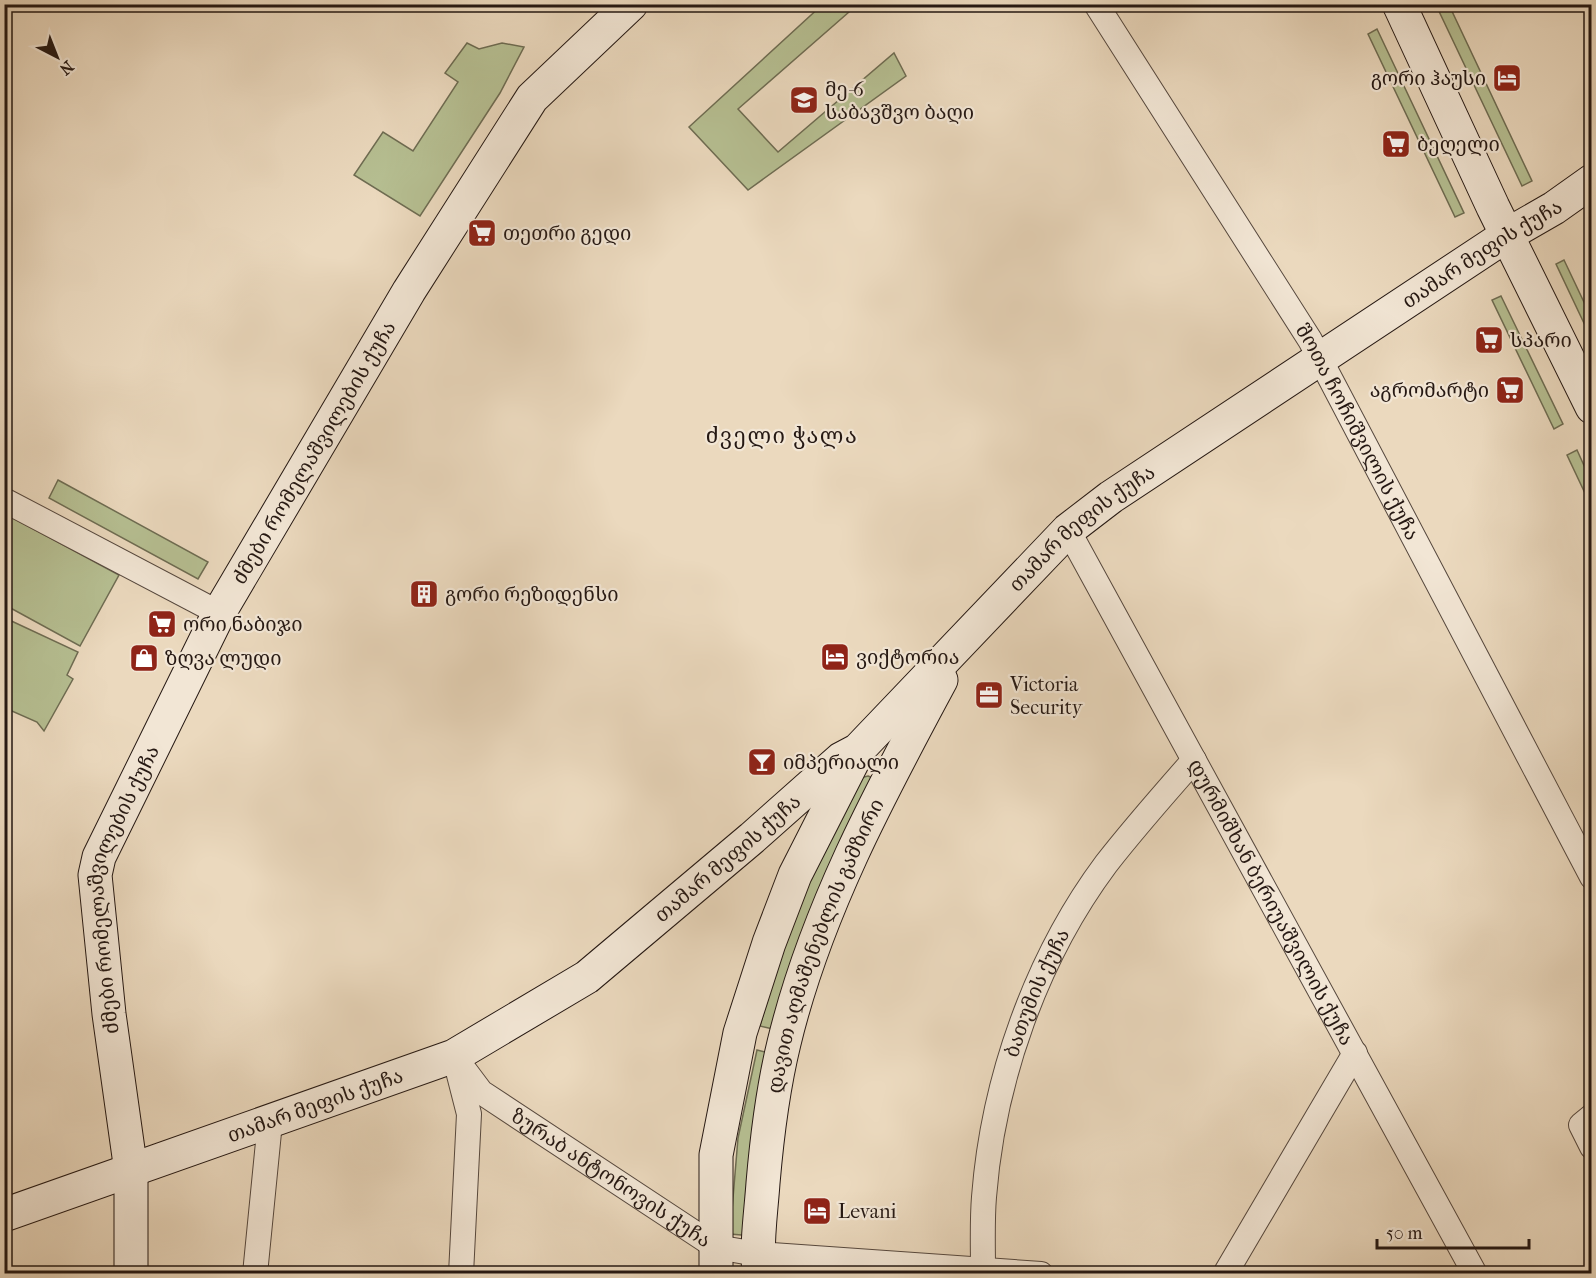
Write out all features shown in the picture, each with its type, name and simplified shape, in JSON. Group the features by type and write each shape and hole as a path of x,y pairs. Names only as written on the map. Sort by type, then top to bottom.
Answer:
{"street":[{"name":"ძმები რომელაშვილების ქუჩა","path":"131,1274 131,1171 109,1014 96,866 219,613 409,291 539,90 631,4"},
{"name":"შოთა ჩოჩიშვილის ქუჩა","path":"1096,4 1304,330 1592,877"},
{"path":"1399,4 1507,236 1592,407"},
{"name":"თამარ მეფის ქუჩა","path":"4,1215 454,1056 587,977 752,838 841,759 858,750 1068,530 1111,497 1592,181"},
{"path":"4,500 219,613"},
{"name":"დურმიშხან ბერიუაშვილის ქუჩა","path":"1068,530 1475,1274"},
{"name":"დავით აღმაშენებლის გამზირი","path":"758,1264 766,1146 784,1043 805,973 840,880 890,776 962,641"},
{"path":"858,750 873,753 880,758 886,764 890,776"},
{"name":"დავით აღმაშენებლის გამზირი","path":"716,1260 716,1155 740,1033 769,943 795,875 858,750"},
{"name":"ბათუმის ქუჩა","path":"983,1270 984,1197 993,1126 1010,1057 1035,989 1067,926 1106,865 1194,760"},
{"path":"752,838 768,842 784,855 795,875"},
{"path":"740,1033 784,1043"},
{"path":"1226,1274 1355,1053"},
{"path":"454,1056 469,1114 461,1274"},
{"name":"ზურაბ ანტონოვის ქუჩა","path":"454,1056 481,1092 716,1260 758,1264 983,1270 1041,1274"},
{"path":"1592,1116 1581,1125 1592,1147"},
{"path":"255,1274 270,1122"}],"green space":[{"path":"822,5 842,5 849,12 738,109 778,152 894,53 906,76 748,190 689,127"},
{"path":"1436,5 1449,5 1532,181 1522,186"},
{"path":"1377,29 1464,213 1455,217 1368,34"},
{"path":"467,43 479,49 502,43 524,47 500,93 420,216 354,175 383,132 413,151 458,82 445,73"},
{"path":"1564,260 1591,317 1591,338 1556,264"},
{"path":"1501,296 1563,424 1554,429 1492,300"},
{"path":"1577,450 1591,481 1591,506 1567,455"},
{"path":"58,480 208,562 198,579 49,498"},
{"path":"4,513 119,575 80,646 5,605"},
{"path":"5,618 78,652 67,675 73,679 44,731 37,722 5,708"},
{"path":"868,776 875,779 782,1031 760,1026 784,939 814,864 860,778"},
{"path":"757,1050 780,1056 753,1236 730,1234 738,1138"}],"place":[{"name":"გორი ჰაუსი","path":"1507,78"},
{"name":"მე-6 საბავშვო ბაღი","path":"804,100"},
{"name":"ბეღელი","path":"1396,144"},
{"name":"თეთრი გედი","path":"482,233"},
{"name":"სპარი","path":"1489,340"},
{"name":"აგრომარტი","path":"1510,390"},
{"name":"გორი რეზიდენსი","path":"424,594"},
{"name":"ორი ნაბიჯი","path":"162,624"},
{"name":"ვიქტორია","path":"835,657"},
{"name":"ზღვა ლუდი","path":"144,658"},
{"name":"Victoria Security","path":"989,695"},
{"name":"იმპერიალი","path":"762,762"},
{"name":"Levani","path":"817,1211"}],"district":[{"name":"ძველი ჭალა","path":"782,435"}]}
